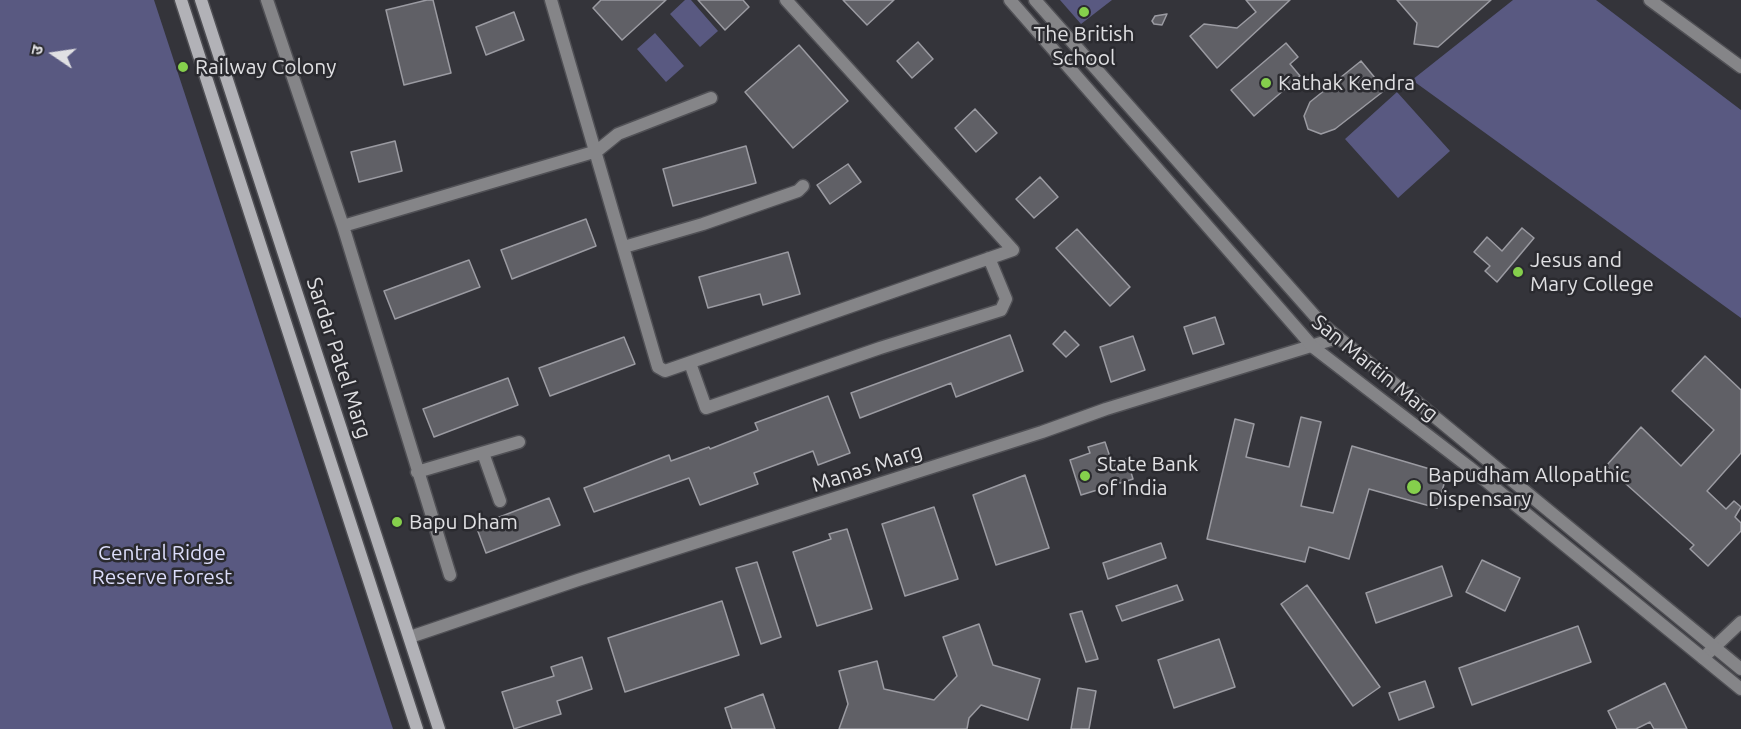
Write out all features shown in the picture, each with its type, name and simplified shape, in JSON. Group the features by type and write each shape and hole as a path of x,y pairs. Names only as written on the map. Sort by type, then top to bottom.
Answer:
{"main road":[{"name":"Sardar Patel Marg","path":"181,0 417,729"},
{"name":"Sardar Patel Marg","path":"201,0 439,729"}],"street":[{"path":"267,0 343,226 450,575"},
{"path":"552,0 658,367 669,371 1013,250 786,0"},
{"name":"San Martin Marg","path":"1010,0 1312,347 1469,466 1741,689"},
{"name":"San Martin Marg","path":"1035,0 1322,324 1741,669"},
{"path":"1650,0 1741,67"},
{"path":"343,226 597,151 618,134 711,98"},
{"path":"624,247 703,224 798,191 803,186"},
{"path":"690,363 706,408 880,348 1001,310 1006,299 989,258"},
{"name":"Manas Marg","path":"410,637 579,580 1042,432 1106,409 1337,338"},
{"path":"417,472 519,442"},
{"path":"483,453 500,501"},
{"path":"1703,658 1741,622"}],"green space":[{"name":"Central Ridge Reserve Forest","path":"0,0 154,0 393,729 0,729"},
{"path":"685,0 691,0 718,31 700,47 670,14"},
{"name":"The British School","path":"1060,0 1112,0 1081,24"},
{"path":"1513,0 1596,0 1741,110 1741,318 1412,80"},
{"path":"655,33 684,66 666,82 637,49"},
{"path":"1397,92 1450,151 1398,198 1345,139"}],"building":[{"path":"433,0 451,73 404,85 386,10"},
{"path":"601,0 666,0 622,40 593,8"},
{"path":"698,0 743,0 749,7 725,30"},
{"path":"843,0 894,0 867,25"},
{"path":"1246,0 1290,0 1217,68 1190,36 1204,24 1237,28 1256,12"},
{"path":"1397,0 1491,0 1438,47 1414,44 1417,23"},
{"path":"514,12 524,40 486,55 476,27"},
{"path":"1167,14 1162,25 1154,24 1152,21 1155,16"},
{"path":"918,42 933,59 912,78 897,61"},
{"name":"Kathak Kendra","path":"1286,43 1298,57 1290,64 1300,76 1254,116 1231,90"},
{"path":"799,45 848,101 793,148 745,92"},
{"path":"1361,61 1385,90 1335,129 1321,134 1308,129 1304,116 1310,102"},
{"path":"975,109 997,133 976,152 955,128"},
{"path":"395,141 402,171 359,182 351,152"},
{"path":"746,146 756,183 673,206 663,169"},
{"path":"848,164 861,182 830,204 817,185"},
{"path":"1040,177 1058,197 1034,218 1016,199"},
{"path":"586,219 596,246 512,279 501,250"},
{"path":"1522,228 1534,238 1497,282 1485,271 1490,266 1474,252 1487,237 1502,251"},
{"path":"1077,229 1130,287 1110,306 1056,248"},
{"path":"788,252 800,294 763,305 760,294 708,308 699,277"},
{"path":"469,260 480,287 395,319 384,291"},
{"path":"1215,317 1224,344 1193,354 1184,327"},
{"path":"1065,331 1079,345 1066,357 1053,344"},
{"path":"1010,335 1023,371 956,397 951,383 860,418 851,393"},
{"path":"1133,336 1145,370 1111,382 1100,347"},
{"path":"624,337 635,364 550,396 539,368"},
{"path":"1705,356 1741,390 1741,453 1707,491 1726,509 1734,501 1741,507 1735,517 1741,523 1741,531 1708,566 1690,549 1694,545 1606,466 1641,427 1681,466 1714,430 1672,391"},
{"path":"508,378 518,405 434,437 423,409"},
{"path":"828,396 850,453 818,465 813,451 754,473 758,484 700,505 689,478 594,512 584,488 669,455 671,461 709,447 710,449 758,430 755,423"},
{"path":"1301,417 1321,422 1301,506 1333,513 1352,446 1447,474 1437,508 1369,489 1349,559 1309,547 1305,562 1207,539 1235,419 1254,424 1246,457 1289,467"},
{"path":"1105,442 1112,463 1127,459 1133,479 1081,495 1070,460 1090,453 1088,447"},
{"path":"1025,475 1049,548 996,565 973,495"},
{"path":"549,498 560,525 486,553 476,526"},
{"path":"934,507 958,579 905,596 882,524"},
{"path":"847,529 872,609 817,626 793,552 831,539 829,534"},
{"path":"1161,543 1166,558 1108,579 1103,563"},
{"path":"1482,560 1520,578 1505,611 1466,592"},
{"path":"757,562 781,637 761,644 736,568"},
{"path":"1442,566 1452,596 1376,623 1366,593"},
{"path":"1177,585 1183,600 1122,621 1116,606"},
{"path":"1307,585 1380,687 1353,706 1281,604"},
{"path":"722,601 739,655 625,692 608,638"},
{"path":"1082,611 1098,659 1086,662 1070,614"},
{"path":"979,624 993,665 1040,679 1028,720 981,705 969,718 967,729 839,729 848,704 839,671 877,661 884,689 934,700 957,676 943,637"},
{"path":"1578,626 1591,662 1472,705 1459,668"},
{"path":"1219,639 1235,687 1174,708 1158,660"},
{"path":"582,657 592,689 557,701 561,714 514,729 502,692 554,676 551,667"},
{"path":"1425,681 1434,707 1399,720 1389,693"},
{"path":"1665,683 1687,729 1654,729 1650,722 1636,729 1617,729 1608,711"},
{"path":"1078,688 1096,691 1089,729 1071,729"},
{"path":"763,694 775,729 732,729 725,708"}],"place":[{"name":"The British School","path":"1084,12"},
{"name":"Railway Colony","path":"183,67"},
{"name":"Kathak Kendra","path":"1266,83"},
{"name":"Jesus and Mary College","path":"1518,272"},
{"name":"State Bank of India","path":"1085,476"},
{"name":"Bapudham Allopathic Dispensary","path":"1414,487"},
{"name":"Bapu Dham","path":"397,522"}]}
